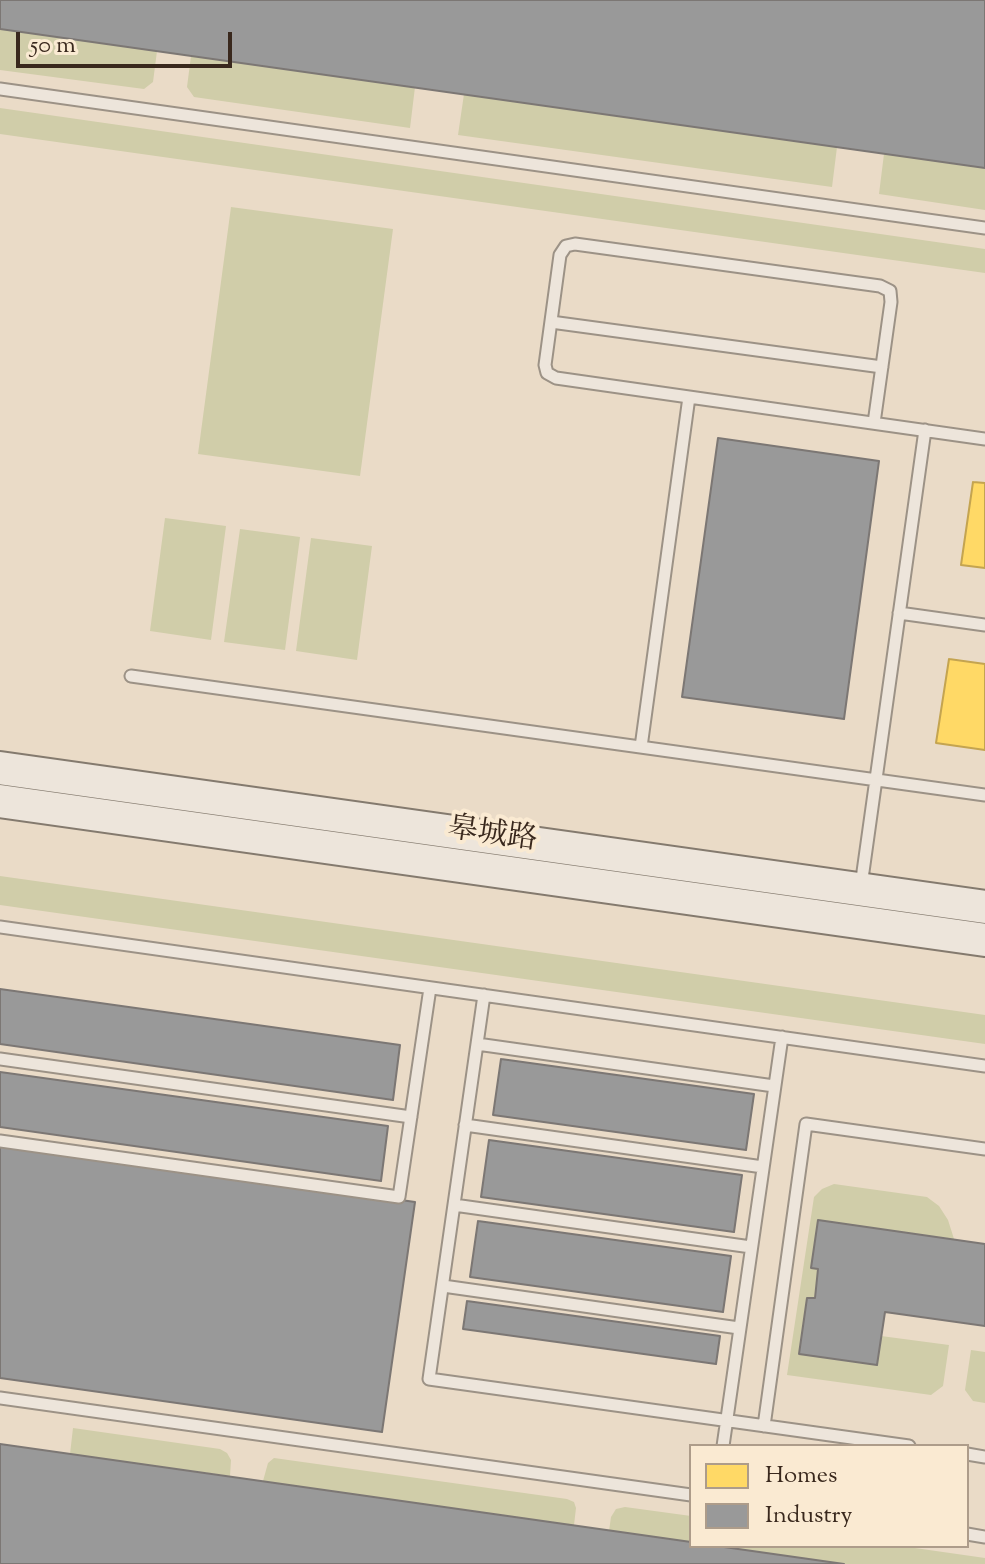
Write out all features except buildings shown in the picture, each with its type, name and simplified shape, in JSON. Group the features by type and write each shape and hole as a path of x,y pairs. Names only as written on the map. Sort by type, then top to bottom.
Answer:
{"main road":[{"name":"皋城路","path":"0,768 859,906 985,940"},
{"name":"皋城路","path":"0,801 859,906 985,907"}],"lane":[{"path":"0,89 985,228"},
{"path":"874,423 890,291 880,286 575,244 566,246 560,255 545,365 547,373 556,378 985,439"},
{"path":"551,322 882,367"},
{"path":"641,747 689,397"},
{"path":"859,906 925,430"},
{"path":"899,613 985,625"},
{"path":"131,676 985,795"},
{"path":"0,927 985,1066"},
{"path":"0,1141 399,1197 430,988"},
{"path":"484,995 429,1379 894,1444"},
{"path":"723,1444 782,1037"},
{"path":"477,1044 774,1086"},
{"path":"0,1059 411,1117"},
{"path":"764,1426 806,1124 985,1149"},
{"path":"465,1125 763,1167"},
{"path":"454,1205 751,1247"},
{"path":"443,1286 739,1328"},
{"path":"0,1398 689,1495"}],"shaded area":[{"path":"0,29 157,51 153,82 144,89 0,70"},
{"path":"191,56 415,87 410,128 194,97 187,87"},
{"path":"464,94 837,147 832,187 458,135"},
{"path":"0,108 985,249 985,273 0,134"},
{"path":"884,154 985,168 985,210 879,194"},
{"path":"231,207 393,229 360,476 198,454"},
{"path":"165,518 226,526 211,640 150,631"},
{"path":"240,529 300,537 285,650 224,642"},
{"path":"311,538 372,546 357,660 296,651"},
{"path":"0,876 985,1015 985,1044 0,905"},
{"path":"834,1184 927,1197 939,1206 948,1220 954,1239 818,1220 811,1268 818,1269 815,1298 807,1298 799,1354 877,1365 881,1336 949,1345 943,1386 931,1395 787,1375 814,1197"},
{"path":"971,1350 985,1352 985,1403 973,1401 965,1390"},
{"path":"73,1428 220,1449 231,1460 230,1476 70,1454"},
{"path":"274,1458 567,1499 574,1502 576,1508 574,1525 263,1481 268,1463"},
{"path":"625,1507 689,1516 689,1542 609,1531 616,1509"},
{"path":"731,1548 915,1548 985,1558 985,1564 844,1564"}]}
